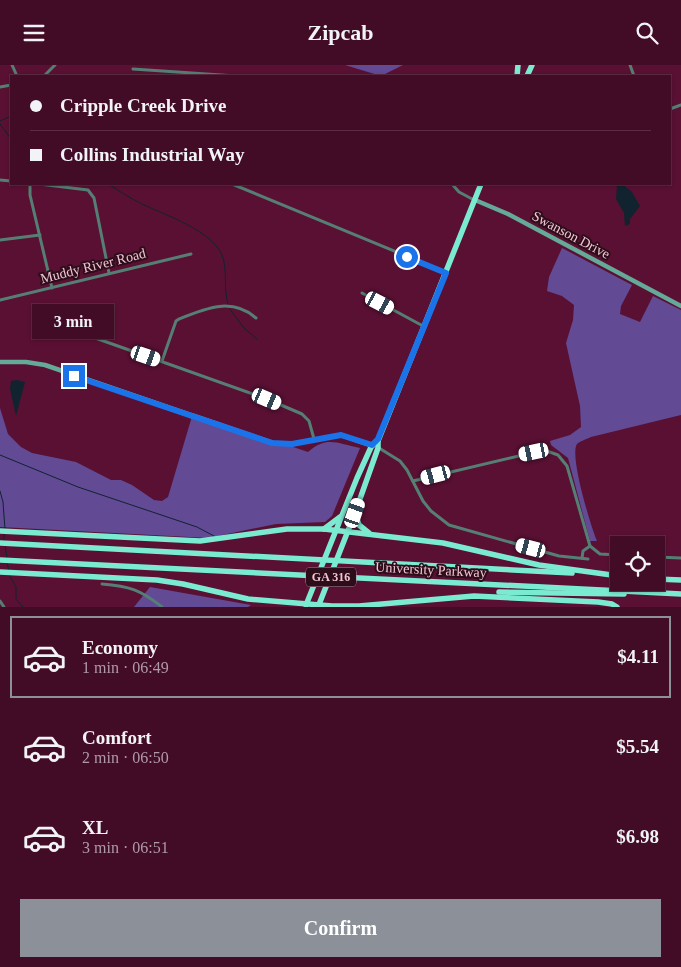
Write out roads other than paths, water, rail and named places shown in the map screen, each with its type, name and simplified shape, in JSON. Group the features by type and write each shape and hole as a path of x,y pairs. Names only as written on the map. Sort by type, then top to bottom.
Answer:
{"highway":[{"path":"306,606 342,516 376,445 481,185"},
{"path":"318,606 355,513 376,445"},
{"path":"355,513 359,525 373,535"},
{"path":"324,529 342,516"},
{"path":"2,531 200,541 286,529 324,529 443,543 539,565 610,575"},
{"name":"University Parkway","path":"0,543 610,576"},
{"name":"University Parkway","path":"0,560 681,594"},
{"path":"0,573 170,582 248,599 331,607 532,591 662,593"},
{"path":"665,579 681,580"},
{"path":"474,596 598,602 612,604 617,607"},
{"path":"275,603 286,607"}],"street":[{"path":"45,75 55,65"},
{"path":"133,69 221,75"},
{"path":"30,185 30,195 52,288"},
{"path":"47,185 88,190 94,198 110,273"},
{"path":"234,185 446,273"},
{"name":"Swanson Drive","path":"453,185 459,192 504,212 681,306"},
{"path":"0,240 40,235"},
{"name":"Muddy River Road","path":"0,300 191,254"},
{"path":"362,293 424,326"},
{"path":"162,361 176,321 179,319 228,305 247,310 256,318"},
{"path":"70,329 302,413 309,421 314,439"},
{"path":"0,362 26,362 45,365 272,443 286,444 341,435 376,445 400,461 423,501 431,511 454,527 559,556 588,559"},
{"path":"413,481 544,449 551,451 562,458 567,466 590,546 600,554 610,555"},
{"path":"582,558 585,550 590,546"},
{"path":"665,558 681,559"},
{"path":"102,584 126,585 162,607"},
{"path":"0,601 4,607"}],"water":[{"path":"617,185 623,185 632,192 640,206 630,219 630,224 625,226 624,213 616,199"},
{"path":"11,381 25,382 16,416 10,389"}],"waterway":[{"path":"0,121 10,116"},
{"path":"0,124 10,138"},
{"path":"110,185 138,202 186,224 208,238 216,246 224,261 228,304"},
{"path":"229,308 244,328 257,339"},
{"path":"0,455 78,487 197,527 214,536"},
{"path":"0,491 3,502 5,529"},
{"path":"4,533 4,541"},
{"path":"5,545 7,558"},
{"path":"7,562 9,571"},
{"path":"9,575 16,587 16,599 23,607"}]}
